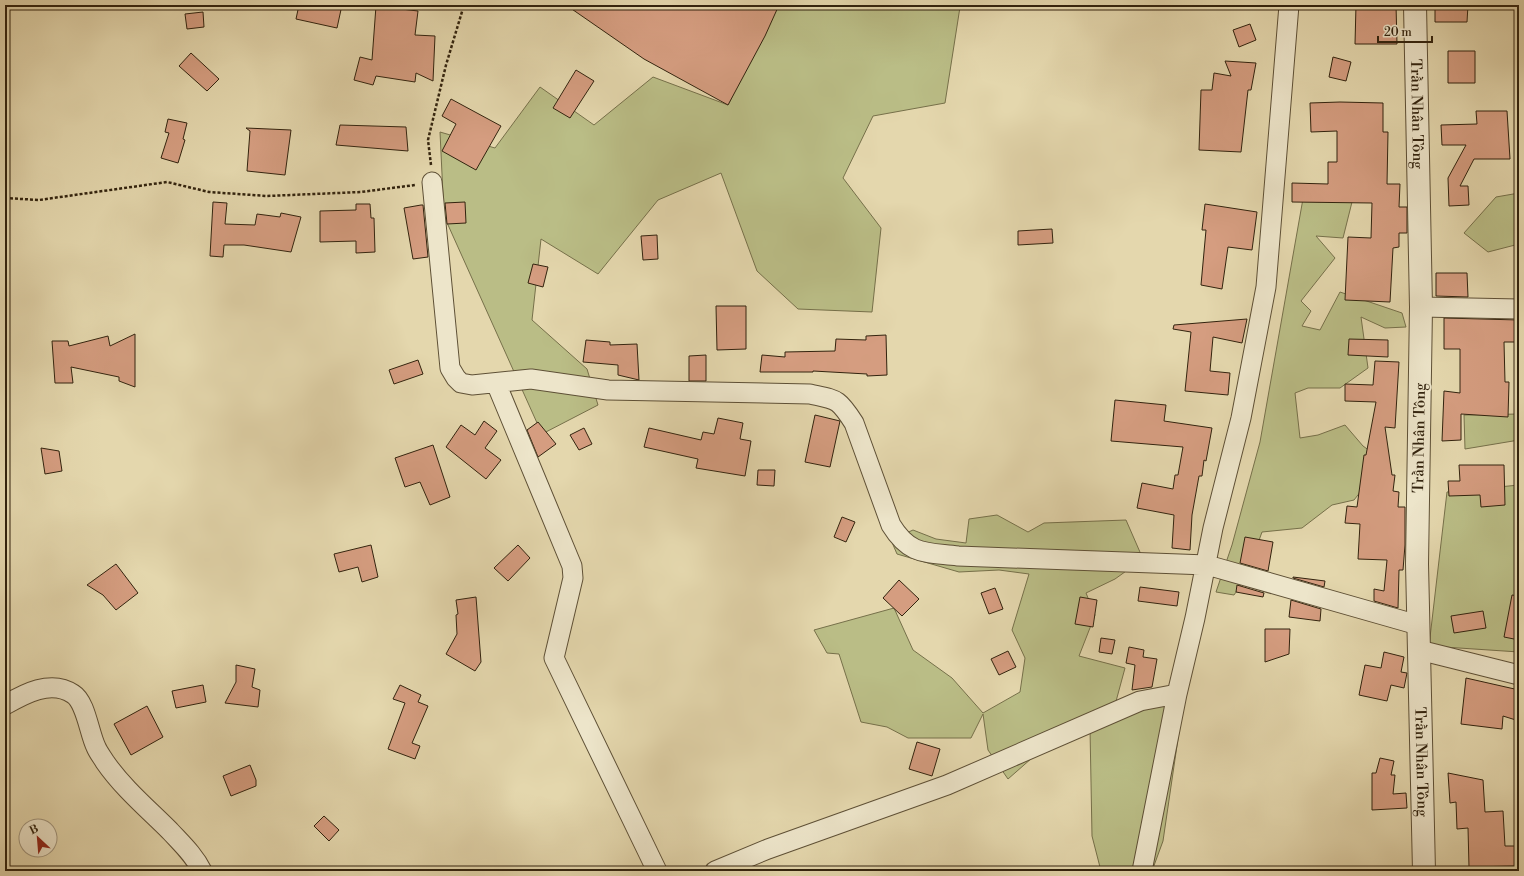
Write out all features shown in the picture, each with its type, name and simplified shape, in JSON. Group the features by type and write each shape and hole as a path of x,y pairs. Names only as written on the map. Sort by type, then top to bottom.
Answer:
{"street":[{"path":"1142,871 1177,694 1207,565 1213,528 1241,418 1266,287 1289,5"},
{"name":"Trần Nhân Tông","path":"1415,5 1421,307 1417,564 1424,871"},
{"path":"432,182 450,368 456,378 462,383 472,385 532,379 608,390 810,394 835,399 845,409 854,423 891,524 899,538 917,551 958,556 1207,565 1418,625"},
{"path":"1421,307 1519,308"},
{"path":"496,383 572,566 573,578 554,658 657,871"},
{"path":"1419,650 1519,674"},
{"path":"5,705 26,693 45,688 58,689 74,694 81,704 96,747 106,762 120,781 192,853 202,871"},
{"path":"715,871 768,849 947,785 1140,701 1177,694"}],"path":[{"path":"5,198 39,200 167,182 209,192 267,196 361,192 432,182 428,140 446,65 464,5"}],"green space":[{"path":"777,5 959,5 960,7 945,103 873,116 843,178 881,228 872,312 798,309 757,271 721,173 658,200 598,274 541,239 532,320 587,369 598,405 542,434 444,216 440,132 495,148 540,87 594,125 653,77 728,105"},
{"path":"1304,193 1352,202 1343,238 1316,236 1335,258 1301,301 1311,311 1302,326 1320,330 1340,292 1402,313 1406,327 1385,328 1361,317 1368,368 1340,388 1308,388 1295,393 1300,438 1318,435 1345,425 1363,446 1377,456 1373,476 1354,500 1332,505 1302,528 1262,532 1245,579 1234,595 1216,592 1232,545 1260,442"},
{"path":"1519,193 1519,244 1488,252 1464,233 1496,197"},
{"path":"1519,414 1519,440 1465,449 1464,415"},
{"path":"1519,485 1519,652 1429,646 1447,492"},
{"path":"997,515 1028,532 1044,523 1126,520 1143,559 1115,579 1086,593 1095,615 1079,656 1125,668 1115,705 1032,758 1008,779 988,750 983,714 971,738 908,738 887,727 861,722 839,654 827,653 814,630 894,608 913,650 952,678 983,713 1020,692 1025,658 1012,630 1029,574 999,570 959,572 897,554 891,540 913,530 936,539 966,543 969,519"},
{"path":"1185,691 1163,841 1152,871 1101,871 1092,836 1090,728"}],"building":[{"path":"299,5 342,5 337,28 296,19"},
{"path":"566,5 779,5 765,36 728,105 644,59"},
{"path":"1356,5 1396,5 1397,44 1355,44"},
{"path":"1435,5 1468,5 1467,22 1435,22"},
{"path":"376,6 418,11 415,35 435,36 433,81 416,73 415,82 376,76 373,85 354,80 360,57 372,60"},
{"path":"203,12 204,27 187,29 185,14"},
{"path":"1250,24 1256,40 1239,47 1233,30"},
{"path":"1448,51 1475,51 1475,83 1448,83"},
{"path":"191,53 219,79 207,91 179,66"},
{"path":"1333,57 1351,62 1346,81 1329,77"},
{"path":"1225,61 1256,63 1251,90 1248,90 1241,152 1199,150 1201,90 1212,90 1214,73 1231,76"},
{"path":"576,70 594,81 570,118 553,108"},
{"path":"451,99 501,126 476,170 442,151 456,124 442,116"},
{"path":"1310,103 1383,103 1383,132 1388,132 1387,184 1400,184 1399,207 1407,207 1407,233 1399,233 1399,247 1393,248 1390,302 1345,300 1348,237 1371,238 1372,203 1292,202 1292,183 1328,184 1328,162 1337,162 1337,131 1311,132"},
{"path":"1476,111 1507,111 1510,159 1474,159 1460,186 1468,186 1469,205 1449,206 1448,178 1466,145 1442,145 1441,125 1477,124"},
{"path":"168,119 187,123 183,139 185,140 178,163 161,158 169,133 165,132"},
{"path":"340,125 406,127 408,151 336,145"},
{"path":"246,128 291,130 285,175 247,171 250,131"},
{"path":"213,202 227,203 225,224 255,225 257,214 280,217 281,213 301,217 291,252 244,245 224,245 223,257 210,256"},
{"path":"465,202 466,223 447,224 445,203"},
{"path":"356,204 370,204 371,218 374,218 375,252 356,253 356,241 320,242 320,211 356,210"},
{"path":"1205,204 1257,212 1252,250 1228,247 1222,289 1201,285 1206,230 1202,230"},
{"path":"423,205 428,257 413,259 404,208"},
{"path":"1052,229 1053,243 1018,245 1018,231"},
{"path":"657,235 658,259 643,260 641,236"},
{"path":"533,264 548,267 543,287 528,283"},
{"path":"1436,273 1467,273 1468,297 1436,296"},
{"path":"716,306 746,306 746,349 717,350"},
{"path":"1444,318 1519,320 1519,342 1504,342 1505,382 1509,382 1508,417 1461,414 1461,440 1442,441 1444,391 1460,393 1460,349 1444,349"},
{"path":"1247,319 1242,343 1213,337 1210,371 1230,373 1228,395 1185,391 1191,332 1173,329 1174,325"},
{"path":"135,334 135,387 119,381 119,377 71,367 73,383 55,383 52,341 68,341 69,346 108,336 110,346"},
{"path":"886,335 887,375 867,376 867,374 813,371 760,372 762,355 785,357 785,352 835,351 836,339 866,340 866,336"},
{"path":"1349,339 1388,340 1388,357 1348,355"},
{"path":"586,340 610,342 610,345 637,344 639,380 618,375 618,365 583,362"},
{"path":"706,355 706,381 689,381 689,356"},
{"path":"418,360 423,374 394,384 389,370"},
{"path":"1375,361 1399,362 1395,428 1385,427 1392,475 1395,475 1393,491 1399,492 1398,507 1405,507 1405,545 1403,570 1399,570 1398,608 1374,601 1374,589 1384,591 1387,560 1358,559 1360,524 1345,523 1347,506 1357,507 1364,455 1366,455 1376,402 1345,401 1345,384 1373,385"},
{"path":"1115,400 1166,405 1164,421 1212,428 1206,461 1204,460 1202,476 1199,476 1192,515 1190,550 1172,548 1174,515 1137,508 1142,483 1173,489 1175,475 1178,475 1183,447 1111,441"},
{"path":"815,415 840,421 830,467 805,462"},
{"path":"718,418 743,423 740,439 751,441 745,476 696,468 698,459 644,447 649,428 701,440 703,432 714,434"},
{"path":"484,421 497,431 485,448 501,460 486,479 446,447 461,425 475,435"},
{"path":"538,422 556,444 538,457 527,430"},
{"path":"584,428 592,444 579,450 570,435"},
{"path":"433,445 450,497 430,505 420,482 405,487 395,458"},
{"path":"41,448 59,451 62,471 45,474"},
{"path":"1459,465 1504,465 1505,505 1481,507 1480,495 1449,496 1448,481 1460,481"},
{"path":"758,470 775,470 774,486 757,485"},
{"path":"842,517 855,522 846,542 834,537"},
{"path":"1245,537 1273,542 1268,571 1240,563"},
{"path":"371,545 378,577 362,582 358,567 339,572 334,554"},
{"path":"518,545 530,558 508,581 494,568"},
{"path":"116,564 138,593 116,610 103,595 87,585"},
{"path":"1293,578 1325,581 1324,587"},
{"path":"899,580 919,599 902,616 883,598"},
{"path":"1237,585 1264,593 1263,597 1236,592"},
{"path":"1140,587 1179,592 1177,606 1138,601"},
{"path":"995,588 1003,609 989,614 981,593"},
{"path":"1512,595 1519,596 1519,640 1504,637"},
{"path":"476,597 481,662 475,671 446,654 457,634 456,615 458,614 456,600"},
{"path":"1080,597 1097,600 1093,627 1075,624"},
{"path":"1291,600 1321,609 1320,621 1289,617"},
{"path":"1483,611 1486,628 1454,633 1451,616"},
{"path":"1265,629 1290,629 1289,654 1265,662"},
{"path":"1101,638 1115,640 1112,654 1099,652"},
{"path":"1129,647 1144,650 1143,657 1157,659 1152,687 1132,690 1135,665 1126,663"},
{"path":"1008,651 1016,667 999,675 991,659"},
{"path":"1384,652 1404,657 1401,672 1407,673 1404,688 1391,685 1387,701 1359,695 1365,665 1381,668"},
{"path":"236,665 255,669 252,687 260,690 258,707 225,703 236,682"},
{"path":"1466,678 1519,690 1519,721 1503,716 1502,729 1461,724"},
{"path":"203,685 206,702 176,708 172,691"},
{"path":"400,685 421,695 418,702 428,706 412,743 420,746 415,759 388,749 405,703 393,699"},
{"path":"147,706 163,737 131,755 114,724"},
{"path":"917,742 940,749 932,776 909,769"},
{"path":"1380,758 1394,761 1391,775 1395,775 1393,794 1406,793 1407,808 1372,810 1372,773 1376,773"},
{"path":"250,765 256,780 256,786 231,796 223,776"},
{"path":"1448,773 1483,780 1485,812 1503,811 1505,846 1516,846 1517,866 1469,867 1468,828 1457,829 1456,802 1450,803"},
{"path":"324,816 339,830 329,841 314,826"}]}
